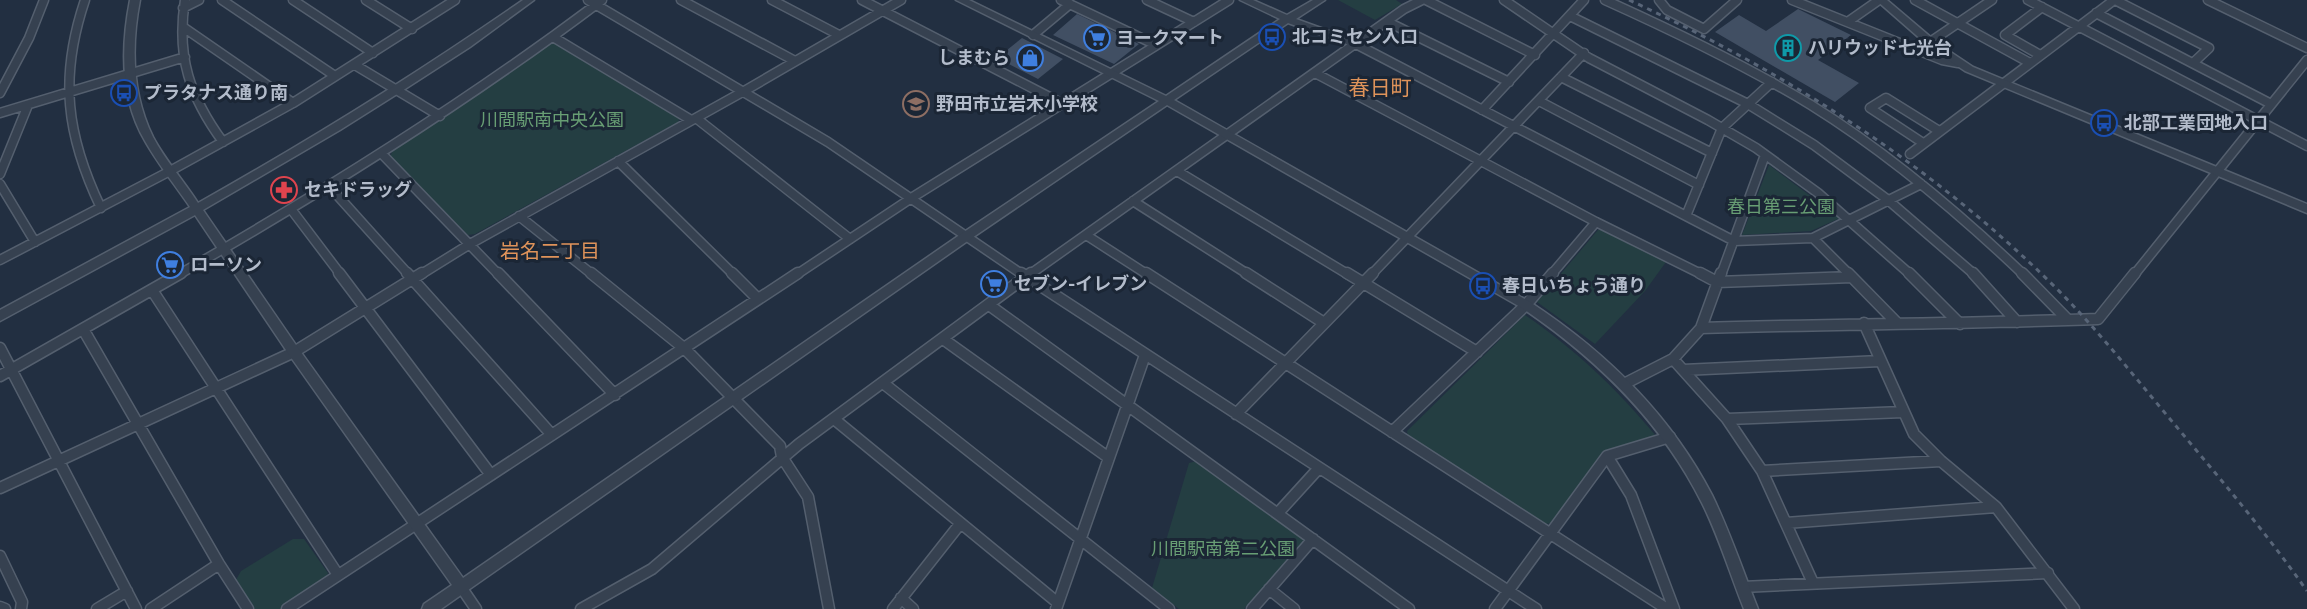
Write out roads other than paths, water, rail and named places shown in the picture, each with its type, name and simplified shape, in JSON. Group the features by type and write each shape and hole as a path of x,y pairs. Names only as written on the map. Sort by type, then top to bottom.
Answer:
{"street":[{"path":"0,93 29,38 45,0"},
{"path":"85,0 72,43 68,92 70,121 75,148 85,178 101,208"},
{"path":"135,0 128,39 129,74 142,125 153,147 294,352 476,609"},
{"path":"199,0 184,4 185,57 193,94 223,142"},
{"path":"222,0 335,76"},
{"path":"293,0 373,53"},
{"path":"366,0 411,29"},
{"path":"0,316 196,210 397,90 529,0"},
{"path":"588,0 599,2 746,90 914,196 965,237 1536,609"},
{"path":"681,0 795,61"},
{"path":"772,0 839,35"},
{"path":"862,0 1063,104"},
{"path":"0,488 294,352 470,244 746,90 901,0"},
{"path":"961,0 1166,100 1526,305 1575,339 1624,384 1670,437 1707,499 1751,609"},
{"path":"1061,0 1156,45"},
{"path":"1147,0 1194,22"},
{"path":"287,609 615,396 914,196 1229,0"},
{"path":"1245,0 1287,19 1356,44 1734,241 1813,238 1922,184"},
{"path":"1287,19 1291,12 1309,0"},
{"path":"429,609 965,237 1287,19 1298,15 1320,0"},
{"path":"581,609 652,569 782,457 1026,277 1356,44 1424,0 1535,55"},
{"path":"1504,0 1599,63 1722,128 1765,154 1851,218 1960,324"},
{"path":"1514,7 1521,0"},
{"path":"1482,110 1584,0"},
{"path":"1605,0 1684,36 1772,82 1848,130 1922,184 1998,249 2067,320"},
{"path":"1659,0 1667,10 1704,29 1737,0"},
{"path":"1792,0 1848,21 1939,50 1958,63"},
{"path":"1848,21 1880,0 1928,47 1958,63 2001,84 2307,209"},
{"path":"1915,0 2030,63"},
{"path":"1928,47 1957,23 1992,0"},
{"path":"2028,0 2307,146"},
{"path":"1910,154 2115,0 2209,48 2193,63"},
{"path":"2208,0 2307,48"},
{"path":"0,260 101,208 293,103 411,29 448,2"},
{"path":"0,376 224,250 382,154 553,37 599,2"},
{"path":"1033,35 1070,4"},
{"path":"2040,55 2005,35 2042,7"},
{"path":"2096,13 2271,104"},
{"path":"1570,16 1748,104 1814,145 1888,200 1971,271 2017,322"},
{"path":"1388,22 1509,82"},
{"path":"183,27 293,103"},
{"path":"553,37 693,119 850,239"},
{"path":"1236,414 1482,162 1584,52"},
{"path":"0,113 185,57"},
{"path":"1701,328 1864,323 1960,324 2098,319 2307,60"},
{"path":"355,65 440,116"},
{"path":"1315,73 1596,222 1717,282 1852,277"},
{"path":"1561,77 1712,153"},
{"path":"1686,216 1722,128 1772,82"},
{"path":"1923,143 1870,108 1886,98 1940,131"},
{"path":"1539,101 1699,185"},
{"path":"0,174 28,105"},
{"path":"382,154 615,396"},
{"path":"1624,384 1673,359 1701,328 1765,154"},
{"path":"618,160 758,299"},
{"path":"1177,171 1477,352"},
{"path":"0,184 34,242"},
{"path":"329,186 552,435"},
{"path":"1133,201 1324,323"},
{"path":"291,209 491,475"},
{"path":"519,216 685,349 774,438 780,446 782,457 808,497 829,609"},
{"path":"1392,432 1526,305 1596,222"},
{"path":"1086,235 1667,609"},
{"path":"1813,238 1897,323"},
{"path":"152,290 338,575"},
{"path":"989,305 1409,609"},
{"path":"1864,323 1914,434 1941,461 1996,507 2074,609"},
{"path":"83,329 219,564 248,609"},
{"path":"944,339 1109,458"},
{"path":"0,348 136,609"},
{"path":"834,419 1057,606 1145,355"},
{"path":"1673,359 1727,419 1762,471 1813,583"},
{"path":"1683,370 1880,361"},
{"path":"884,383 1169,609"},
{"path":"1727,419 1903,412"},
{"path":"1495,609 1607,456 1670,437"},
{"path":"1607,456 1631,495 1674,609"},
{"path":"1762,471 1941,461"},
{"path":"1278,513 1319,468"},
{"path":"1786,523 1996,507"},
{"path":"893,609 960,524"},
{"path":"1252,609 1313,539"},
{"path":"0,556 22,602 21,609"},
{"path":"151,609 219,564"},
{"path":"1742,587 2048,573"},
{"path":"1269,589 1294,609"},
{"path":"97,609 127,591"},
{"path":"901,598 913,609"},
{"path":"0,607 5,609"}],"railway":[{"path":"1629,0 1745,58 1855,125 1959,201 2009,243 2056,288 2100,336 2240,503 2307,591"}],"place":[{"name":"北コミセン入口","path":"1272,37"},
{"name":"ヨークマート","path":"1097,38"},
{"name":"ハリウッド七光台","path":"1788,48"},
{"name":"しまむら","path":"1030,58"},
{"name":"プラタナス通り南","path":"124,93"},
{"name":"野田市立岩木小学校","path":"916,104"},
{"name":"北部工業団地入口","path":"2104,123"},
{"name":"セキドラッグ","path":"284,190"},
{"name":"ローソン","path":"170,265"},
{"name":"セブン-イレブン","path":"994,284"},
{"name":"春日いちょう通り","path":"1483,286"}],"district":[{"name":"春日町","path":"1380,88"},
{"name":"岩名二丁目","path":"550,251"}],"park label":[{"name":"川間駅南中央公園","path":"552,120"},
{"name":"春日第三公園","path":"1781,207"},
{"name":"川間駅南第二公園","path":"1223,549"}]}
